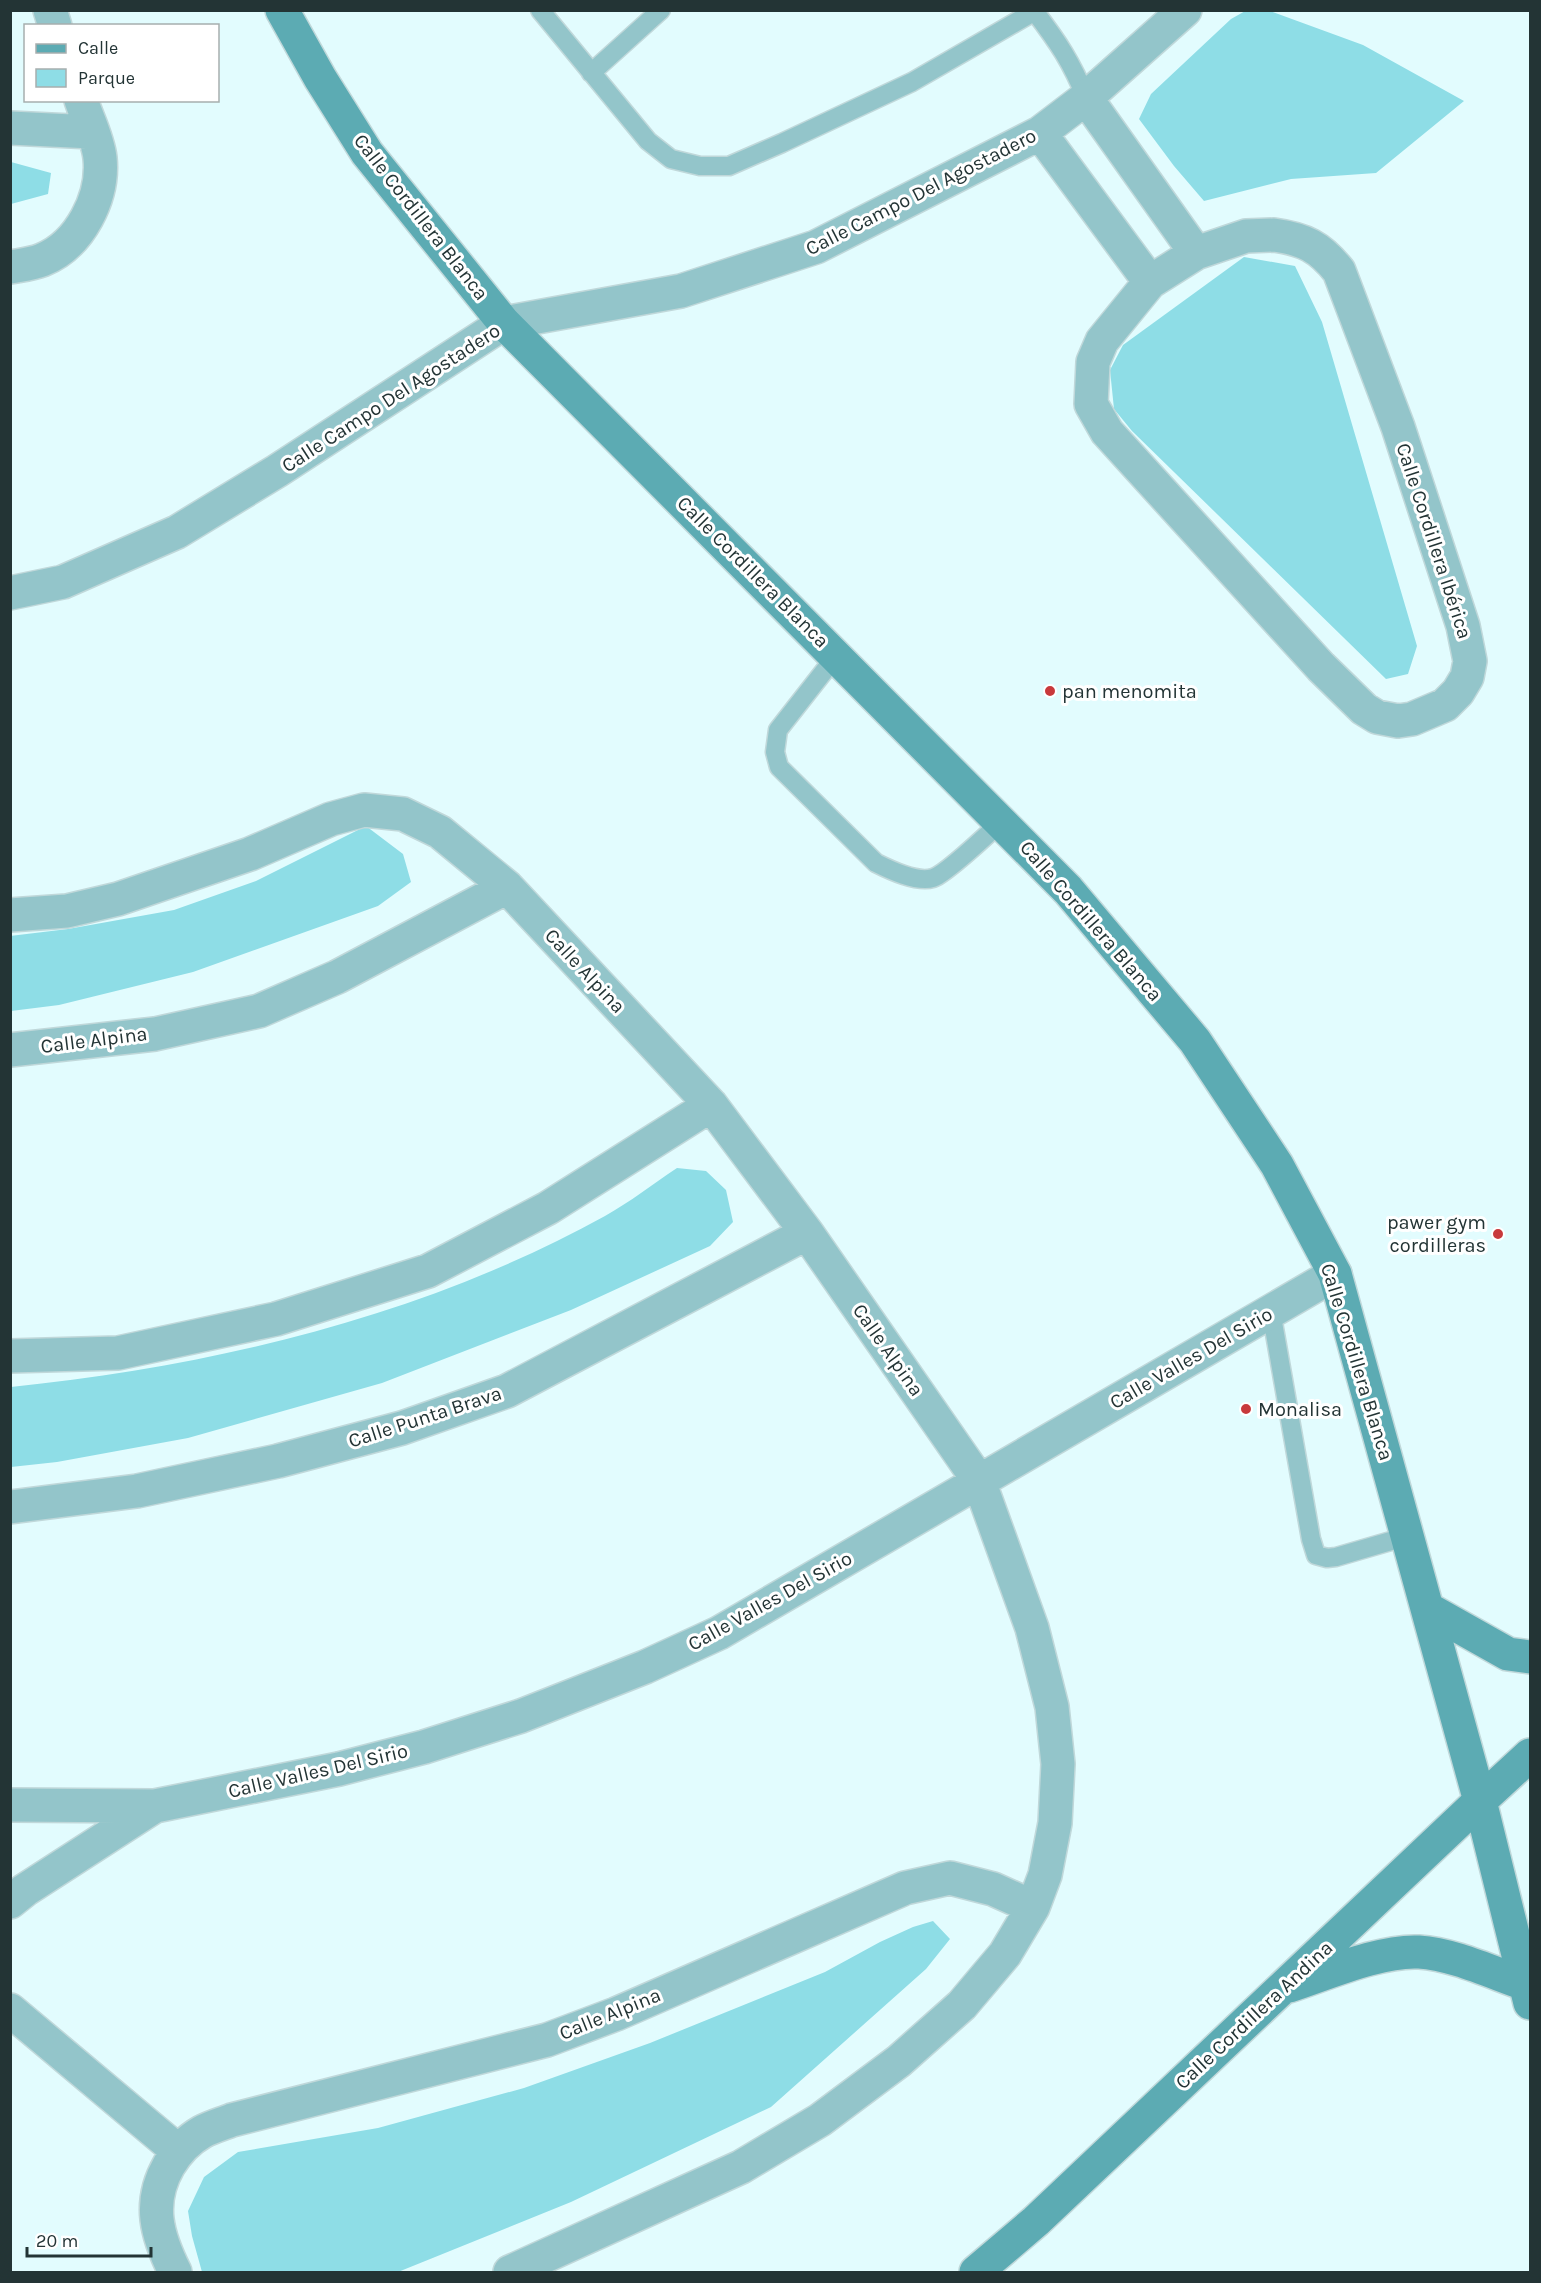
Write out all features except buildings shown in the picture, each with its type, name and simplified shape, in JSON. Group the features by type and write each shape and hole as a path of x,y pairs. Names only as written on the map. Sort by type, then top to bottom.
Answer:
{"street":[{"name":"Calle Cordillera Blanca","path":"282,10 320,78 367,153 504,323 1068,890 1195,1041 1277,1165 1335,1274 1428,1609 1529,1990"},
{"name":"Calle Campo Del Agostadero","path":"10,593 63,582 177,532 277,471 504,323 681,291 816,247 1040,133 1086,98 1185,10"},
{"path":"1086,98 1196,253"},
{"path":"10,267 42,260 65,246 82,227 94,198 100,175 100,156 82,102"},
{"path":"10,128 92,132"},
{"path":"1040,133 1150,282"},
{"name":"Calle Cordillera Ibérica","path":"1274,235 1306,242 1327,256 1339,271 1398,427 1463,626 1470,661 1467,677 1458,692 1444,705 1412,719 1398,721 1377,717 1364,709 1321,667 1107,432 1091,404 1093,362 1102,341 1150,282 1196,253 1246,236 1274,235"},
{"name":"Calle Alpina","path":"10,915 67,911 118,899 250,854 331,819 364,810 403,814 440,832 507,887 711,1104 807,1233 979,1482 1032,1628 1052,1707 1058,1764 1055,1823 1045,1875 1033,1907 1005,1954 962,2005 899,2061 820,2120 741,2167 510,2272"},
{"name":"Calle Alpina","path":"10,1050 155,1034 260,1011 337,977 507,887"},
{"path":"10,1356 118,1353 276,1319 429,1271 548,1208 711,1104"},
{"name":"Calle Punta Brava","path":"10,1507 137,1491 278,1461 402,1428 507,1391 807,1233"},
{"name":"Calle Valles Del Sirio","path":"10,1805 155,1806 339,1769 424,1747 521,1716 645,1667 719,1632 1335,1274"},
{"path":"1428,1609 1508,1653 1530,1657"},
{"name":"Calle Cordillera Andina","path":"976,2272 1036,2221 1530,1755"},
{"name":"Calle Valles Del Sirio","path":"10,1902 155,1806"},
{"name":"Calle Alpina","path":"178,2151 201,2133 232,2120 548,2040 627,2009 905,1888 950,1878 993,1889 1033,1907"},
{"path":"1281,1989 1378,1957 1407,1952 1438,1955 1529,1990"},
{"path":"10,2010 178,2151 161,2180 156,2221 164,2250 175,2272"}],"lane":[{"path":"540,10 648,141 671,159 700,166 729,166 912,82 1036,11 1063,49 1086,98"},
{"path":"591,73 661,10"},
{"path":"837,656 778,730 775,752 779,767 876,863 895,873 934,878 1001,822"},
{"path":"1271,1311 1311,1539 1316,1555 1327,1558 1336,1557 1408,1536"}],"green space":[{"path":"1247,10 1270,11 1363,45 1464,101 1376,173 1291,179 1204,201 1139,119 1151,94 1231,19"},
{"path":"11,162 51,173 48,194 11,204"},
{"path":"1244,257 1295,266 1322,322 1417,646 1408,674 1386,679 1132,431 1114,409 1110,370 1123,345"},
{"path":"366,826 403,854 411,882 378,906 193,972 59,1005 11,1011 10,936 68,929 174,910 256,881"},
{"path":"677,1168 706,1171 726,1190 733,1222 710,1246 571,1310 382,1383 188,1438 57,1462 11,1467 11,1387 88,1378 241,1350 391,1309 465,1282 536,1251 614,1211"},
{"path":"933,1921 950,1939 926,1969 771,2107 571,2202 398,2272 202,2272 188,2211 204,2177 238,2152 378,2128 524,2088 650,2043 825,1972 880,1942"}],"place":[{"name":"pan menomita","path":"1050,691"},
{"name":"pawer gym cordilleras","path":"1498,1234"},
{"name":"Monalisa","path":"1246,1409"}]}
